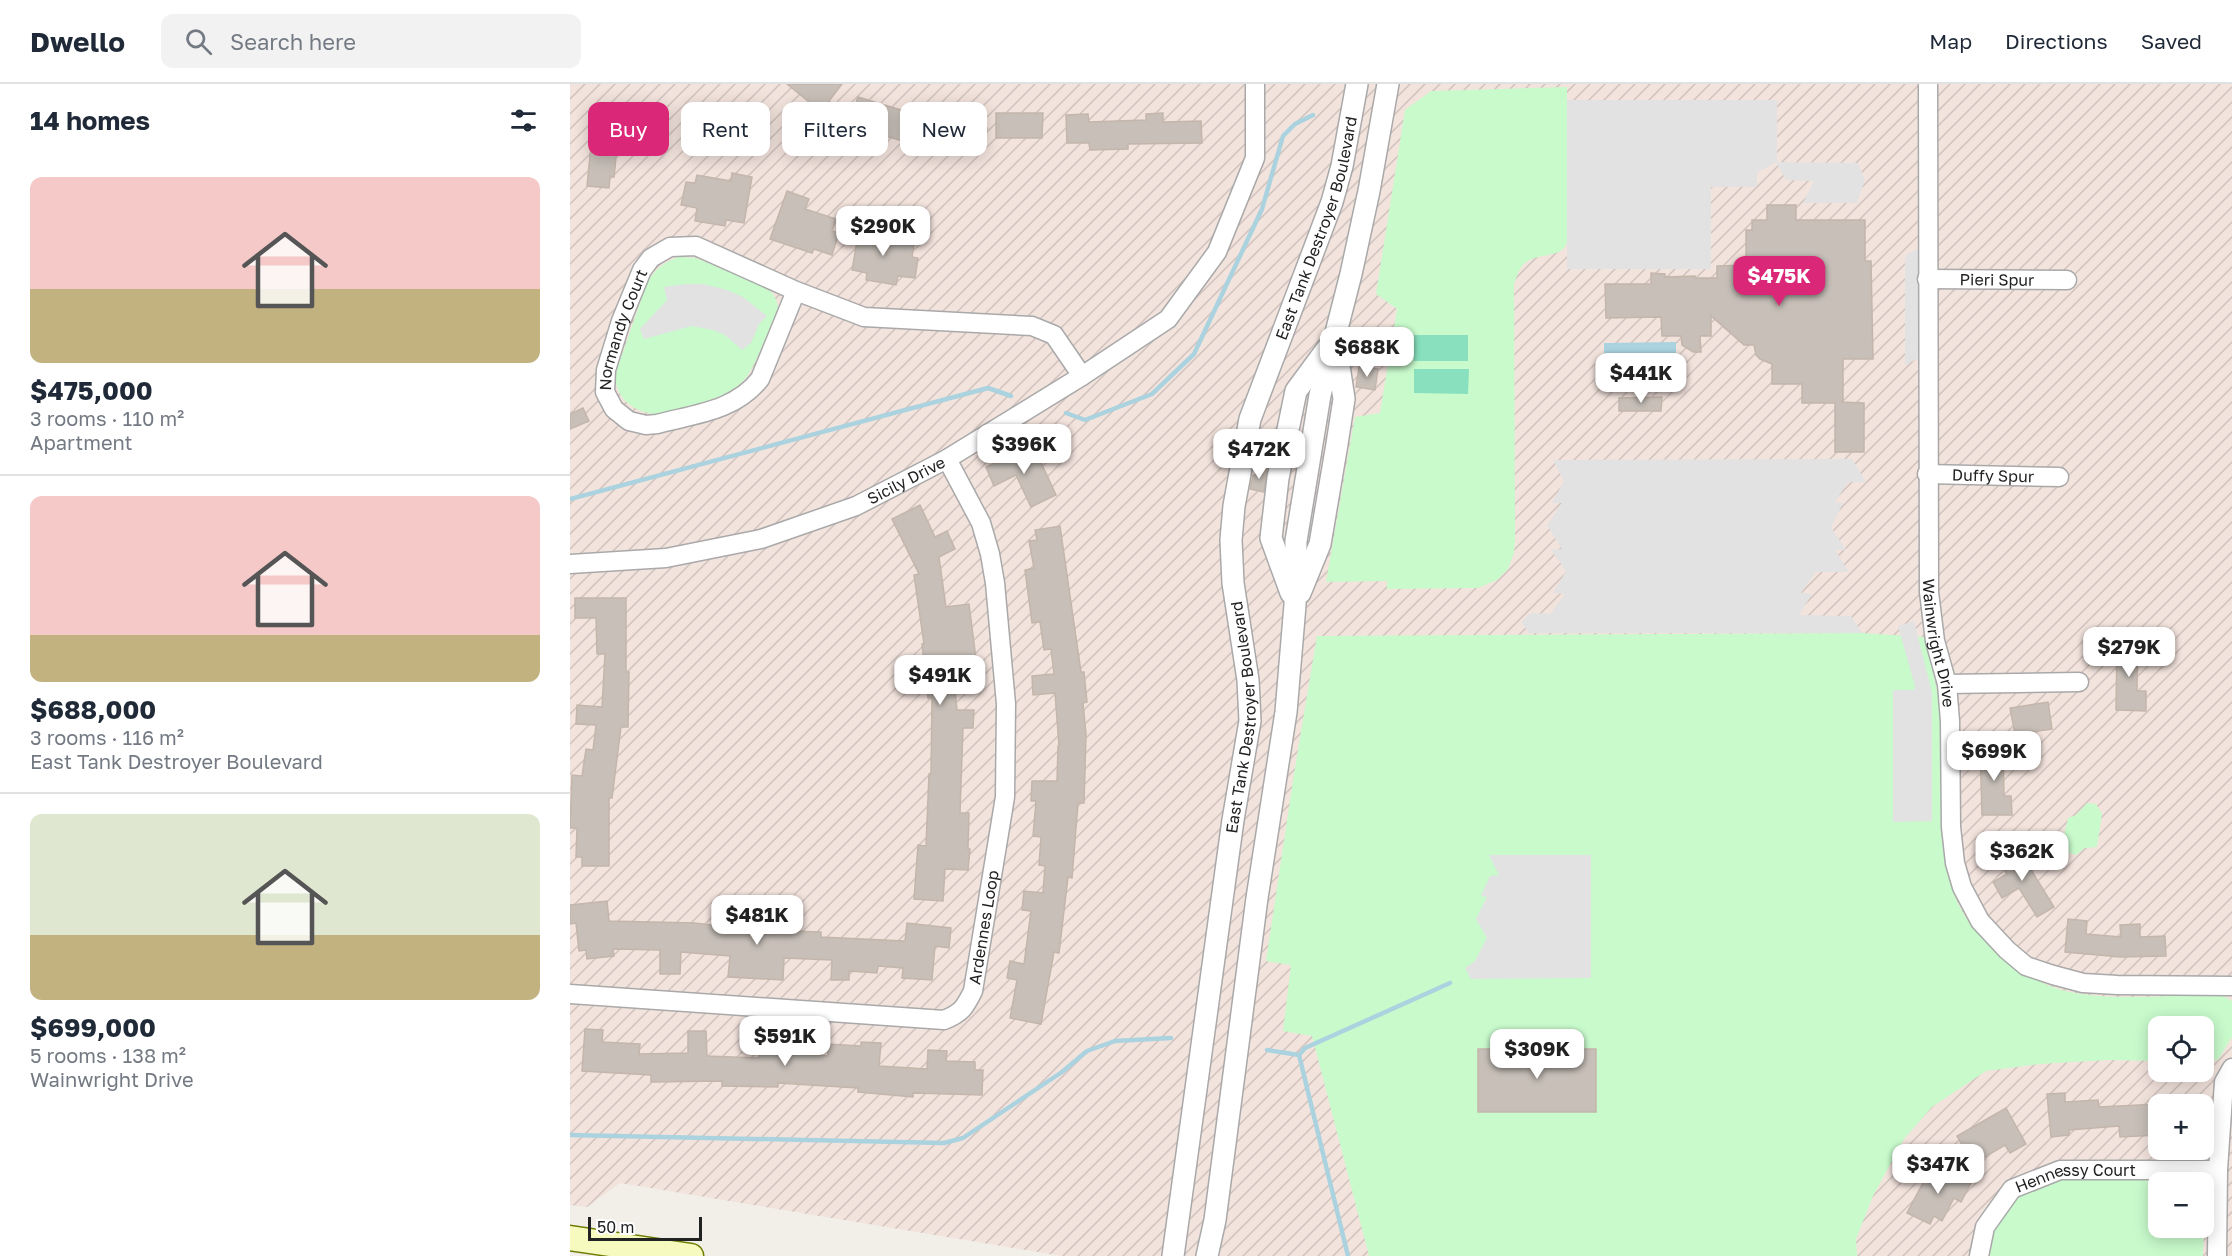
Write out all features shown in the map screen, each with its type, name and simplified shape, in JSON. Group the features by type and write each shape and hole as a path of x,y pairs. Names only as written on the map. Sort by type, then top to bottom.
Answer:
{"main road":[{"path":"570,1238 691,1256"}],"street":[{"name":"Sicily Drive","path":"570,564 666,558 761,539 856,506 947,459 1082,376 1168,319 1217,252 1254,158 1255,84"},
{"name":"East Tank Destroyer Boulevard","path":"1174,1247 1233,820 1250,722 1248,681 1233,583 1231,540 1234,506 1250,419 1332,202 1342,166 1357,84"},
{"name":"East Tank Destroyer Boulevard","path":"1208,1256 1215,1220 1257,898 1286,712 1295,605 1296,541 1320,395 1369,191 1388,84"},
{"name":"Wainwright Drive","path":"1928,84 1929,592 1935,642 1947,684 1950,721 1951,827 1955,863 1962,887 1980,921 2007,950 2026,966 2083,983 2232,986"},
{"name":"Normandy Court","path":"796,291 760,379 751,391 738,401 657,424 646,425 629,421 614,409 605,392 606,370 642,270 651,258 670,248 696,246 796,291 864,317 1032,326 1054,335 1082,376"},
{"name":"Pieri Spur","path":"1927,279 2067,280"},
{"name":"Ardennes Loop","path":"570,994 944,1020 958,1014 966,1005 973,991 1005,797 1006,704 990,554 981,523 947,459"},
{"name":"Duffy Spur","path":"1927,474 2059,477"},
{"path":"1947,684 2079,682"},
{"path":"2217,1256 2218,1170 2224,1082 2232,1068"},
{"name":"Hennessy Court","path":"1979,1256 1985,1227 2012,1190 2060,1170 2218,1170"},
{"path":"1159,1256 1174,1247"}],"shaded area":[{"path":"570,84 2232,84 2232,1256 1062,1256 620,1183 587,1207 570,1205"},
{"path":"1567,100 1777,100 1777,162 1858,163 1865,180 1857,203 1803,203 1814,181 1786,180 1776,162 1757,173 1757,187 1711,187 1711,269 1567,269"},
{"path":"1927,245 1927,354 1905,365 1905,260 1907,254"},
{"path":"703,284 727,290 743,297 767,316 759,324 751,343 742,350 725,335 692,326 644,339 640,329 667,300 664,287"},
{"path":"1852,459 1866,482 1848,482 1835,502 1843,503 1831,527 1846,550 1835,550 1849,572 1816,572 1801,593 1812,594 1799,615 1851,616 1862,633 1529,633 1521,622 1531,613 1550,614 1565,594 1553,593 1566,571 1551,550 1562,549 1547,525 1562,503 1552,503 1564,481 1553,460"},
{"path":"1914,621 1932,693 1932,821 1893,822 1893,690 1914,690 1915,686 1898,626"},
{"path":"1489,855 1591,855 1591,978 1471,979 1465,968 1475,961 1487,938 1476,919 1487,897 1481,896 1490,876 1499,875"}],"green space":[{"path":"1567,87 1567,243 1559,252 1528,261 1522,266 1514,284 1515,539 1514,553 1508,569 1497,580 1478,588 1387,589 1387,581 1326,582 1355,417 1380,413 1397,309 1376,294 1405,110 1431,91"},
{"path":"678,257 696,258 767,288 775,297 778,308 753,366 745,379 736,387 703,402 656,414 648,413 627,403 619,391 615,375 647,283 660,267"},
{"path":"1414,335 1468,335 1468,361 1414,361"},
{"path":"1414,369 1469,369 1468,394 1414,393"},
{"path":"1862,633 1924,637 1941,717 1941,800 1945,857 1951,884 1961,909 1977,932 2023,972 2064,991 2129,997 2220,994 2232,1001 2232,1037 2218,1060 2214,1060 2214,1016 2148,1016 2148,1061 2109,1060 2040,1064 1986,1071 1932,1107 1904,1139 1873,1196 1856,1239 1857,1256 1369,1256 1312,1036 1283,1031 1291,965 1266,961 1317,636"},
{"path":"2087,803 2096,804 2102,814 2097,847 2085,848 2076,855 2066,850 2065,830 2068,818 2076,815"},
{"path":"2068,1176 2148,1177 2148,1238 2204,1238 2203,1256 1986,1256 1995,1228 2012,1203 2043,1184"}],"water":[{"path":"1676,342 1676,387 1604,387 1604,343"}],"building":[{"path":"787,84 842,84 830,102 809,102"},
{"path":"858,97 875,102 856,102"},
{"path":"888,106 900,110 900,140 888,137"},
{"path":"996,113 1043,113 1042,138 996,138"},
{"path":"1163,113 1163,122 1201,121 1202,143 1128,144 1128,149 1090,150 1089,143 1067,143 1066,115 1088,114 1089,122 1146,120 1146,114"},
{"path":"590,156 616,156 614,177 610,176 609,188 587,186"},
{"path":"732,173 752,177 744,223 726,220 725,226 695,221 697,208 681,205 686,182 695,183 697,175 731,181"},
{"path":"787,191 809,199 805,209 836,219 832,231 839,233 832,255 814,249 812,253 770,239"},
{"path":"1767,205 1796,205 1796,220 1865,220 1865,261 1871,261 1873,359 1843,359 1843,402 1841,402 1864,403 1864,452 1835,452 1835,403 1802,403 1802,384 1772,384 1772,364 1756,355 1754,345 1744,345 1711,316 1711,336 1700,336 1701,352 1693,352 1682,345 1681,336 1662,336 1661,317 1606,318 1605,284 1651,284 1651,273 1665,274 1665,277 1717,278 1717,266 1746,265 1746,230 1752,230 1752,220 1767,220"},
{"path":"860,224 882,228 881,239 914,244 912,257 918,258 915,278 898,276 896,285 866,280 867,273 852,270"},
{"path":"1359,367 1378,369 1375,390 1356,387"},
{"path":"1662,397 1661,411 1619,411 1619,398"},
{"path":"583,408 589,421 570,429 570,414"},
{"path":"1033,445 1056,495 1031,507 1016,475 994,486 986,467"},
{"path":"1257,466 1267,468 1264,492 1250,489"},
{"path":"920,505 935,537 947,531 955,549 939,557 946,607 969,604 976,659 952,661 957,710 974,710 973,728 963,728 960,813 969,813 968,849 970,849 968,870 945,869 943,901 914,899 918,845 926,846 929,774 931,774 932,698 928,698 922,644 924,644 914,575 919,574 892,519"},
{"path":"1060,526 1087,702 1083,703 1086,734 1084,803 1078,803 1072,878 1068,877 1059,953 1054,952 1041,1024 1010,1018 1017,980 1007,978 1010,961 1024,964 1031,911 1022,910 1024,891 1043,893 1045,866 1039,865 1041,837 1033,836 1036,801 1031,801 1032,781 1057,781 1059,746 1055,693 1033,695 1032,676 1054,674 1051,649 1044,650 1040,622 1032,623 1025,570 1034,568 1029,541 1037,540 1035,530"},
{"path":"575,598 626,598 626,672 629,672 628,727 621,727 612,798 609,798 609,866 582,866 582,857 576,857 577,828 570,828 572,775 582,776 586,749 593,750 596,725 576,724 577,705 602,707 605,654 597,654 596,618 575,618"},
{"path":"2117,641 2138,641 2137,691 2146,691 2146,711 2116,710"},
{"path":"2048,702 2052,729 2015,734 2010,708"},
{"path":"1980,745 2003,745 2004,796 2011,796 2012,815 1982,815"},
{"path":"2017,847 2054,907 2037,917 2019,888 2002,898 1993,882 2007,874 1998,859"},
{"path":"607,901 609,921 695,923 752,930 821,932 821,937 905,941 907,923 951,928 949,948 935,946 932,980 902,978 903,968 878,966 877,973 849,971 849,980 831,980 832,960 784,958 783,980 728,977 730,956 681,952 680,974 660,974 660,950 613,949 614,956 587,959 586,950 579,951 576,923 570,924 570,905"},
{"path":"2068,919 2087,921 2086,934 2121,937 2120,925 2140,924 2140,937 2165,936 2166,956 2120,957 2065,952"},
{"path":"585,1029 603,1030 602,1042 640,1044 639,1054 688,1053 688,1031 706,1031 707,1056 759,1058 759,1035 779,1036 778,1052 828,1056 828,1044 861,1046 861,1042 881,1043 879,1066 927,1069 928,1050 947,1051 946,1061 975,1062 975,1070 983,1070 982,1095 913,1093 913,1097 858,1092 858,1088 778,1083 778,1087 722,1086 722,1081 651,1082 651,1075 582,1071"},
{"path":"1478,1049 1596,1049 1596,1112 1478,1112"},
{"path":"2065,1093 2065,1102 2098,1100 2099,1107 2148,1105 2148,1136 2120,1137 2119,1126 2069,1130 2069,1135 2051,1137 2047,1094"},
{"path":"2006,1108 2026,1144 2010,1153 2005,1145 1973,1164 1957,1136"},
{"path":"1933,1164 1971,1183 1961,1202 1954,1198 1942,1221 1934,1216 1930,1224 1907,1213"}],"waterway":[{"path":"1066,413 1085,420 1152,394 1194,354 1262,209 1283,136 1295,124 1313,115"},
{"path":"570,499 988,388 1011,396"},
{"path":"1299,1055 1305,1048 1450,983"},
{"path":"570,1135 944,1143 963,1138 1062,1072 1087,1051 1115,1041 1171,1038"},
{"path":"1267,1050 1299,1055 1348,1256"}]}
